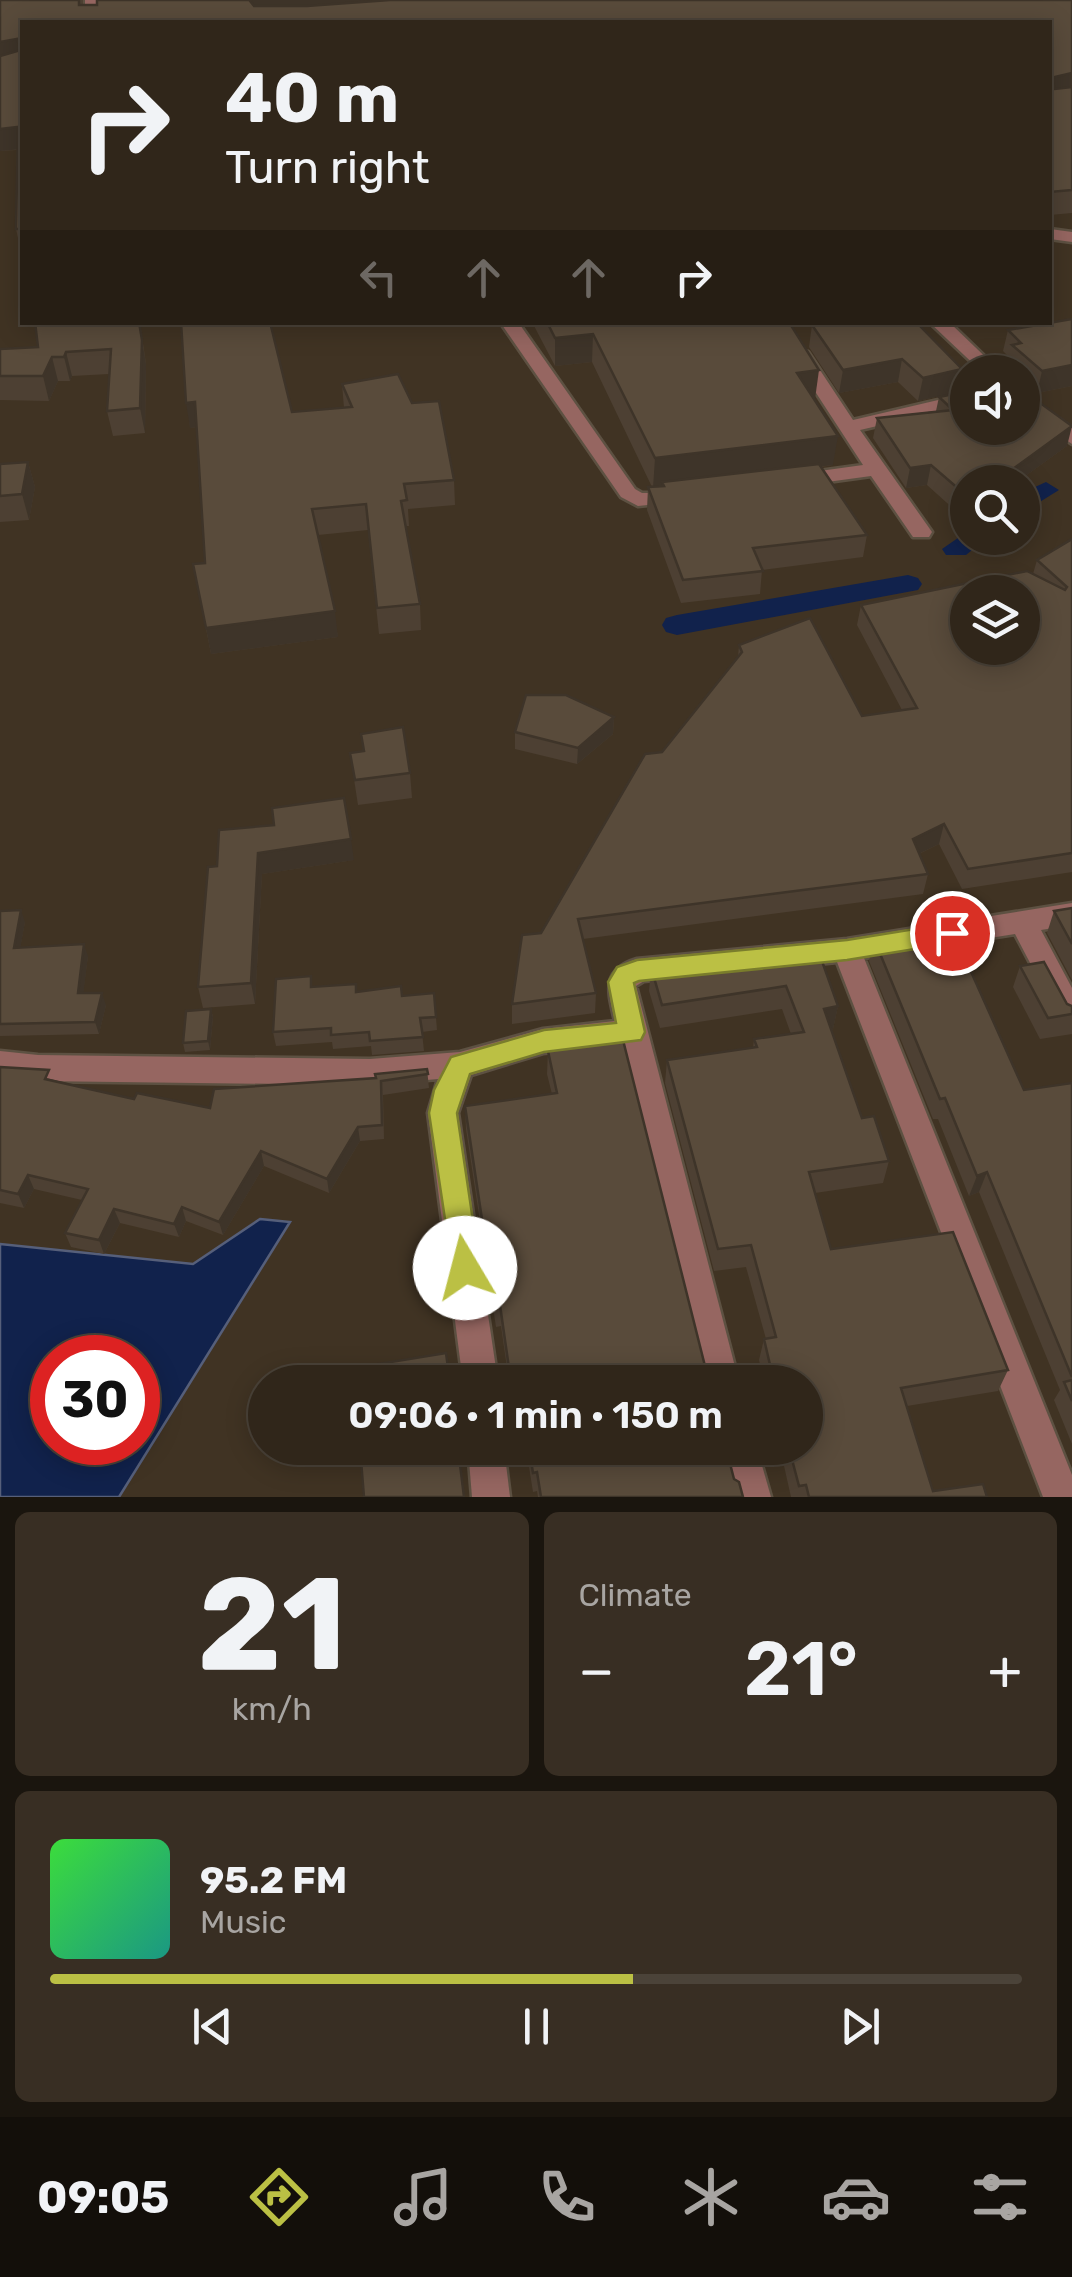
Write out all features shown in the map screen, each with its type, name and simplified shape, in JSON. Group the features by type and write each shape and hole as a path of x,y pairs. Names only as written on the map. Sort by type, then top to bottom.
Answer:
{"street":[{"path":"510,325 628,492 638,500 691,495"},
{"path":"941,325 974,355"},
{"path":"795,348 922,532"},
{"path":"848,428 950,403"},
{"path":"1040,413 1072,438"},
{"path":"784,482 876,470"},
{"path":"718,1365 632,1032 621,982 626,975 847,950 1072,914"},
{"path":"1023,922 1072,1016"},
{"path":"847,950 1062,1497"},
{"path":"0,1064 38,1068 370,1072 450,1065 544,1041 632,1032"},
{"path":"450,1065 443,1113 479,1365"},
{"path":"488,1465 491,1497"},
{"path":"744,1465 752,1497"}],"water":[{"path":"260,1219 290,1222 160,1431 160,1335 30,1335 30,1465 139,1465 119,1497 0,1497 0,1244 193,1264"}],"building":[{"path":"0,0 79,0 79,5 97,5 97,0 252,0 254,6 307,6 390,0 1072,0 1072,73 1052,78 1052,20 20,20 20,47 17,39 0,42"},
{"path":"20,50 20,229 16,229 18,127 0,129 0,56"},
{"path":"1052,81 1055,89 1072,87 1072,190 1052,192"},
{"path":"1072,319 1072,365 1042,371 1040,355 1024,355 1012,345 1021,343 1008,330"},
{"path":"35,325 140,325 140,408 107,411 111,349 66,352 64,357 52,357 43,376 0,376 0,349 38,347"},
{"path":"181,325 271,325 292,412 352,407 342,384 398,374 412,403 439,401 454,480 404,484 407,500 401,501 420,604 377,608 366,504 312,509 335,611 206,628 193,564 205,563 195,402 186,403"},
{"path":"548,325 791,325 819,370 797,373 838,436 655,458 593,334 555,338"},
{"path":"812,325 919,325 950,357 950,372 923,378 902,359 843,370"},
{"path":"950,395 950,407 939,397"},
{"path":"1040,403 1072,426 1018,465 950,465 950,481 931,465 910,468 877,418 950,410 950,445 1040,445"},
{"path":"28,462 22,494 0,496 0,464"},
{"path":"819,464 867,535 753,548 763,571 683,580 648,487 664,486 662,482"},
{"path":"1072,539 1072,853 968,869 944,824 913,839 928,874 578,919 596,993 512,1004 522,935 541,933 645,754 662,752 742,652 739,645 810,618 862,716 917,708 861,605 950,587 950,665 1040,665 1040,578 1065,590 1067,587 1037,560"},
{"path":"526,695 566,695 614,717 578,748 515,732"},
{"path":"403,727 410,773 355,780 350,753 364,751 361,734"},
{"path":"344,798 351,839 258,853 251,983 198,987 208,867 217,866 219,830 274,825 272,808"},
{"path":"1072,908 1072,944 1054,911"},
{"path":"21,910 14,948 84,944 78,993 102,993 95,1022 0,1024 0,911"},
{"path":"951,927 1024,1090 1072,1083 1072,1377 987,1172 977,1176 945,1098 940,1099 874,939"},
{"path":"817,947 838,1006 824,1009 862,1118 874,1116 889,1161 809,1172 831,1249 953,1232 1008,1370 901,1388 933,1491 983,1484 987,1497 809,1497 806,1485 799,1486 793,1465 823,1465 823,1365 770,1365 764,1339 776,1337 751,1245 718,1249 667,1060 757,1047 754,1039 804,1032 786,986 662,1005 651,967 750,953 752,961"},
{"path":"1044,962 1067,1004 1072,1006 1072,1014 1048,1018 1020,966"},
{"path":"311,976 311,987 356,984 356,992 401,986 402,996 434,993 436,1017 420,1018 423,1037 370,1041 369,1032 331,1035 331,1028 273,1032 276,979"},
{"path":"211,1009 208,1041 183,1043 186,1011"},
{"path":"623,1040 705,1365 509,1365 500,1305 495,1306 465,1106 557,1093 548,1051"},
{"path":"0,1067 49,1070 45,1079 134,1099 137,1093 210,1108 214,1089 376,1078 375,1074 427,1069 428,1074 381,1081 382,1125 358,1127 327,1179 261,1151 219,1222 182,1207 174,1224 114,1209 99,1240 65,1233 88,1189 28,1175 18,1194 0,1190"},
{"path":"446,1353 448,1365 372,1365"},
{"path":"1072,1380 1072,1401 1064,1382"},
{"path":"361,1465 460,1465 464,1497 364,1497"},
{"path":"532,1465 730,1465 743,1497 541,1497 537,1472 533,1473"}],"waterway":[{"path":"1040,494 1046,490"},
{"path":"677,625 908,584"}],"route":[{"path":"465,1268 443,1113 460,1065 544,1041 632,1032 621,982 637,970 847,950 952,933"}]}
